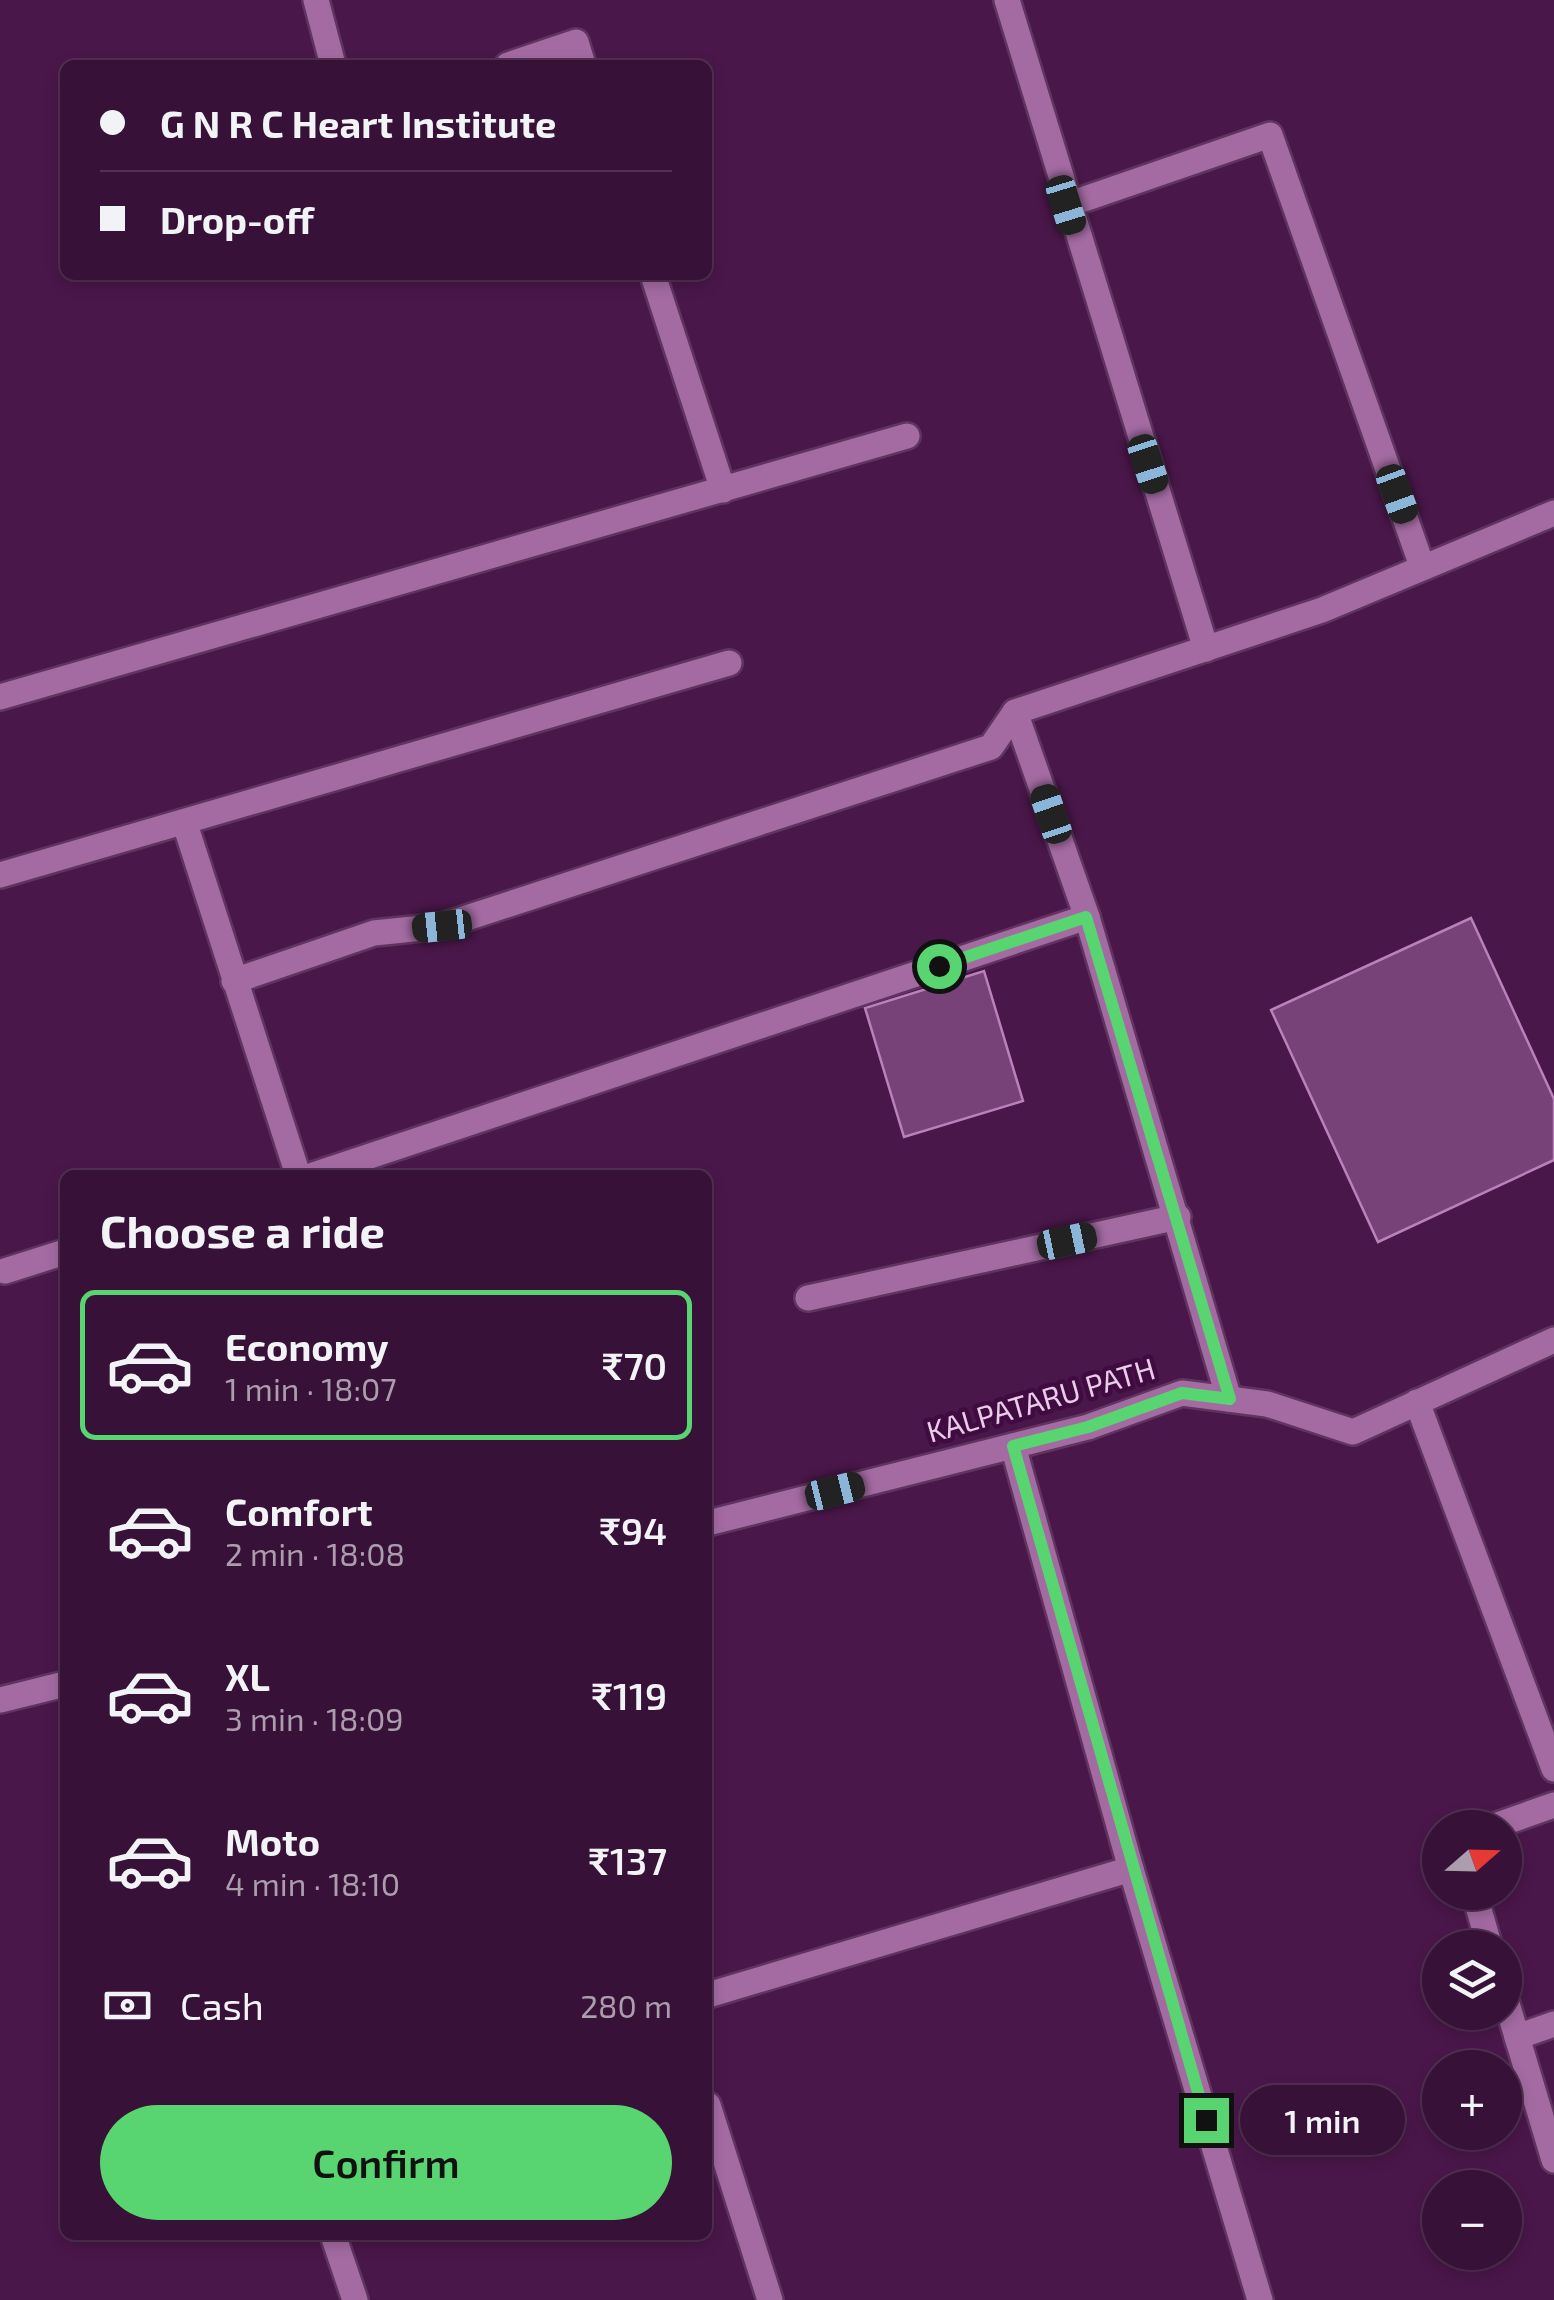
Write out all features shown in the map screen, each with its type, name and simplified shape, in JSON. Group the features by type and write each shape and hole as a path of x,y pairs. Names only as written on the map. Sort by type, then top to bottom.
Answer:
{"street":[{"path":"316,0 331,60"},
{"path":"1007,0 1066,205 1206,649"},
{"path":"523,60 576,42 582,60"},
{"path":"1066,205 1270,135 1422,566"},
{"path":"655,280 724,490"},
{"path":"0,696 907,436"},
{"path":"234,980 374,933 442,926 991,747 1016,712 1322,610 1554,514"},
{"path":"0,875 729,663"},
{"path":"1016,712 1086,917 1230,1399"},
{"path":"184,824 296,1170"},
{"path":"328,1170 1086,917"},
{"path":"808,1298 1178,1217"},
{"path":"5,1271 60,1254"},
{"name":"KALPATARU PATH","path":"712,1522 1088,1427 1182,1393 1267,1404 1353,1432 1554,1340"},
{"path":"1418,1402 1554,1769"},
{"path":"1013,1446 1131,1869 1260,2300"},
{"path":"0,1700 60,1685"},
{"path":"1522,1816 1554,1805"},
{"path":"712,1994 1131,1869"},
{"path":"1517,2037 1554,2024"},
{"path":"1515,2030 1554,2160"},
{"path":"712,2118 770,2300"},
{"path":"335,2240 354,2300"}],"building":[{"path":"1471,918 1554,1099 1554,1160 1378,1242 1271,1010"},
{"path":"984,971 1023,1101 904,1137 865,1008"}],"route":[{"path":"939,966 1086,917 1230,1399 1182,1393 1088,1427 1013,1446 1131,1869 1206,2120"}]}
